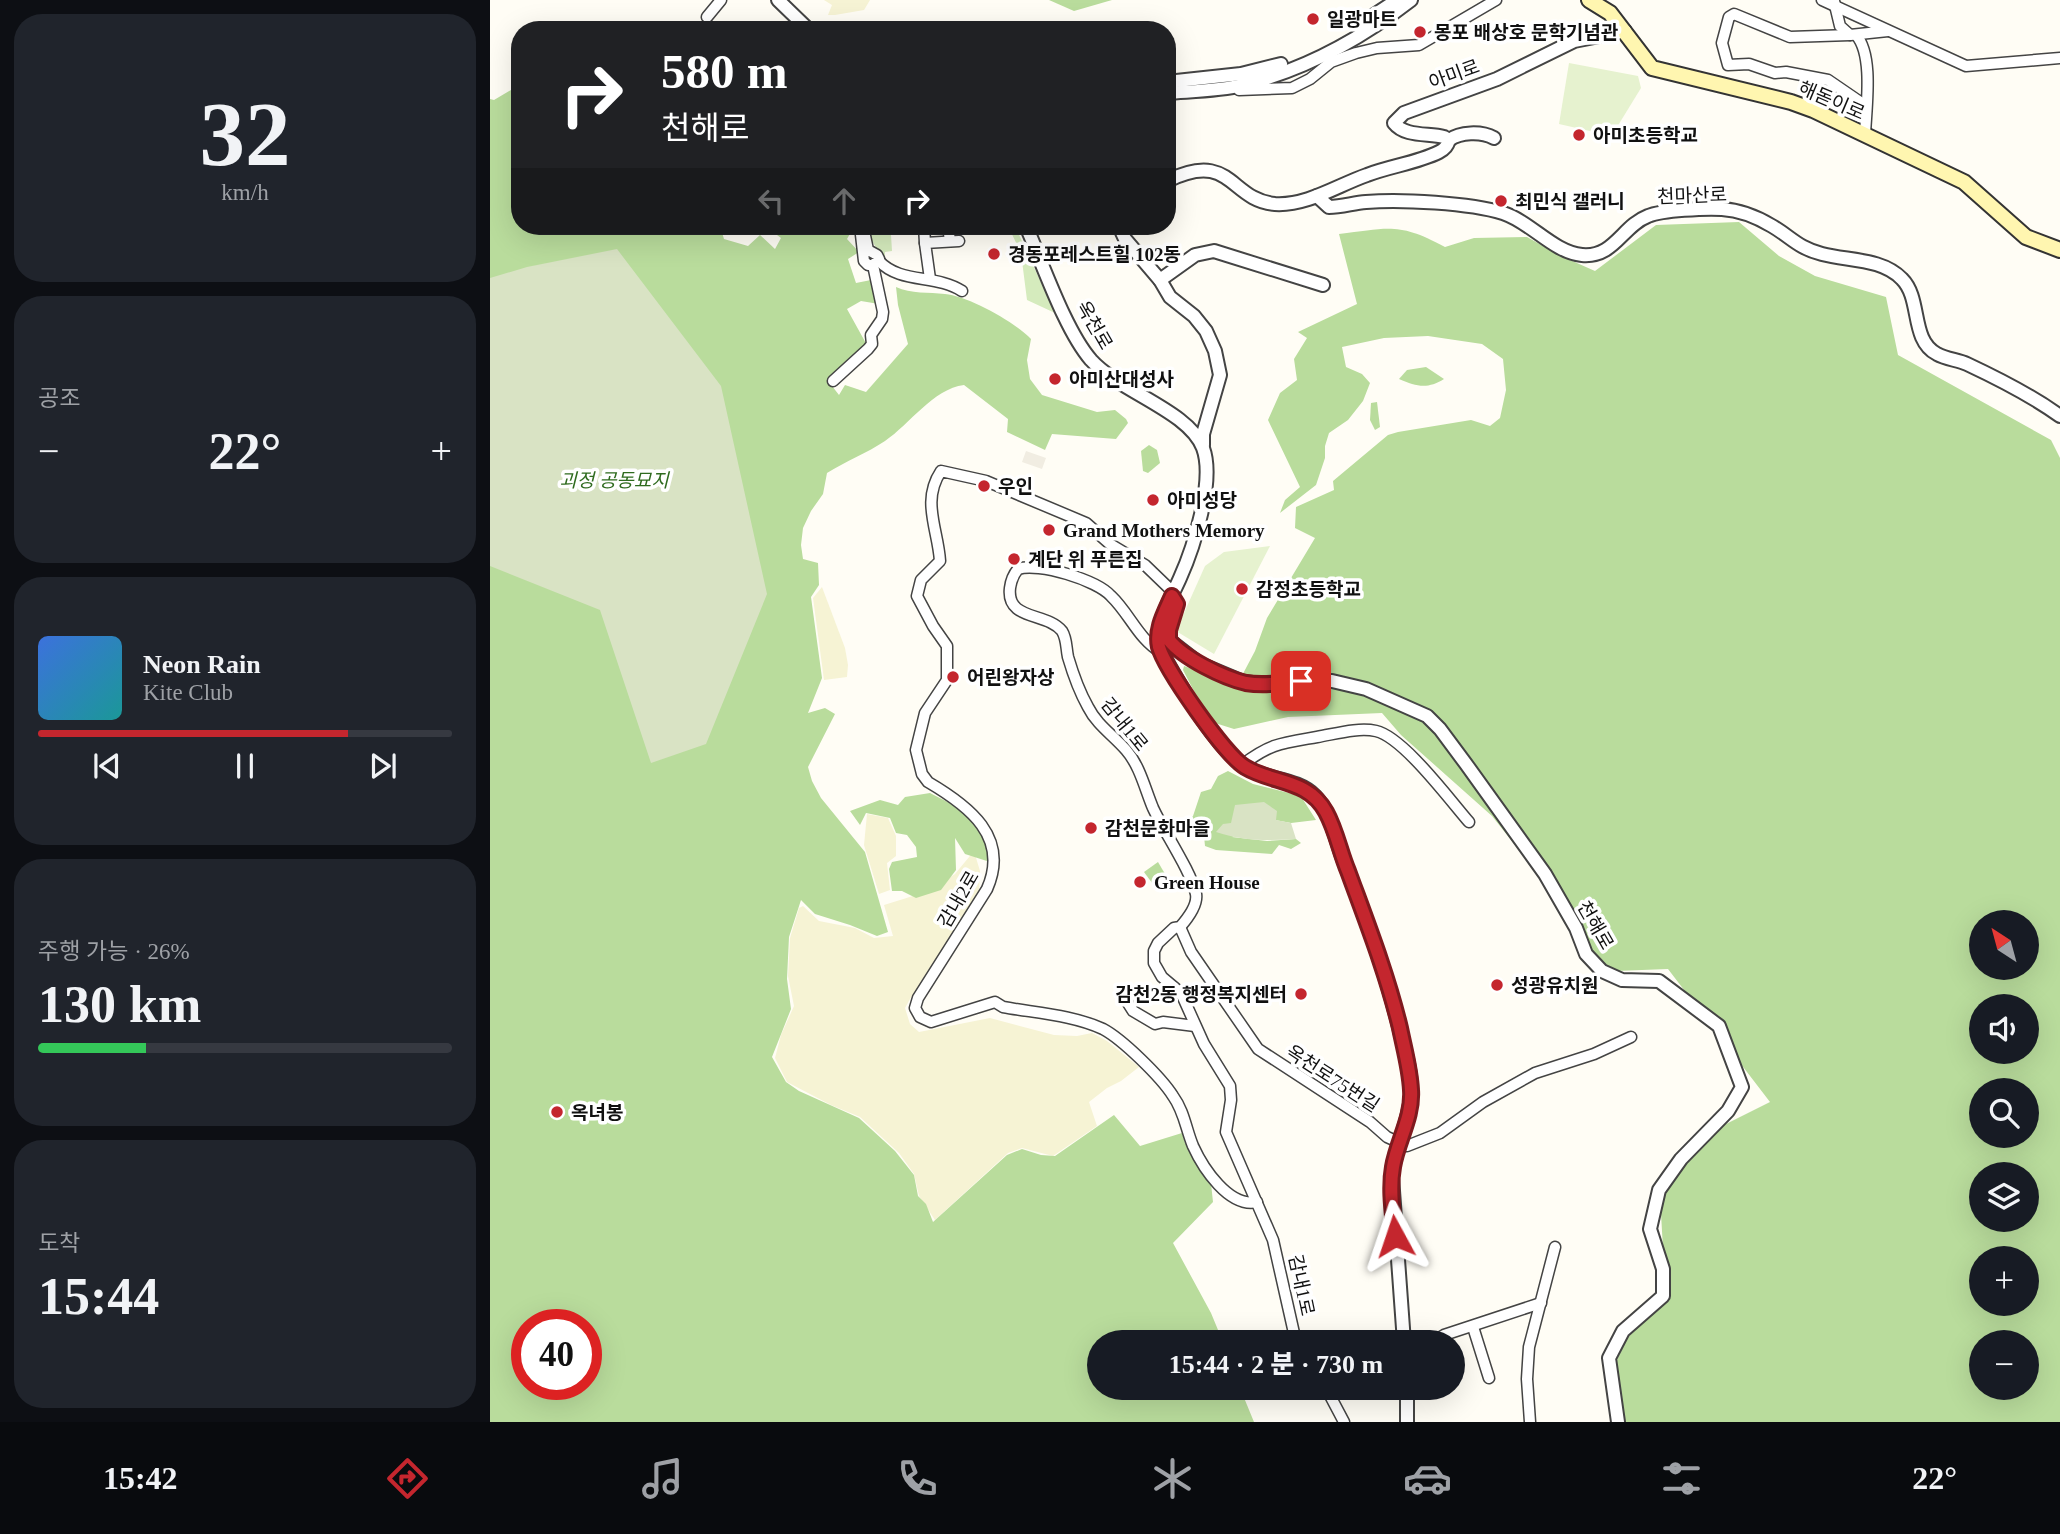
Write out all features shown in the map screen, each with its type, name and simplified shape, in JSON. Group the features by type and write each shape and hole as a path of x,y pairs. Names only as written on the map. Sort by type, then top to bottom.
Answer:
{"main road":[{"name":"해돋이로","path":"1589,0 1610,13 1652,68 1791,102 1865,135 1964,182 2026,237 2060,250"}],"street":[{"path":"707,17 721,0"},
{"path":"778,0 800,21"},
{"path":"1176,81 1241,74 1276,66 1305,55 1338,37 1397,0"},
{"path":"1176,92 1245,84 1308,62 1387,19 1411,0"},
{"path":"1227,88 1235,91 1292,88 1310,79 1331,62 1356,53 1419,44 1496,0"},
{"path":"1822,0 1834,2 1888,31 1966,66 2060,58"},
{"path":"1834,2 1840,26 1864,46 1868,88 1865,135"},
{"path":"1866,106 1828,80 1786,72 1775,73 1749,64 1730,66 1722,43 1729,18 1734,13 1790,37 1888,31"},
{"name":"아미로","path":"1449,140 1402,131 1394,123 1404,113 1497,79 1574,41 1625,31"},
{"name":"아미로","path":"1176,177 1184,173 1214,171 1231,179 1263,202 1287,204 1317,196 1368,174 1435,154 1443,150 1449,140 1458,134 1489,135 1493,138"},
{"name":"천마산로","path":"1317,196 1329,207 1365,202 1394,202 1494,210 1507,214 1570,252 1583,255 1597,255 1614,246 1631,226 1649,215 1722,209 1747,214 1773,226 1794,243 1821,254 1885,267 1902,279 1912,294 1920,332 1936,354 2003,380 2060,416"},
{"path":"863,235 864,261 868,265 876,263 895,273 951,284 962,291"},
{"path":"925,235 930,279"},
{"path":"925,243 954,241 952,235"},
{"name":"옥천로","path":"1030,235 1066,317 1090,358 1111,378 1184,424 1194,432 1203,448"},
{"path":"1123,235 1160,279 1170,297 1194,316 1206,331 1216,351 1220,375 1203,434 1207,478 1203,502 1181,575 1159,629 1159,645 1210,731 1226,751 1258,774 1307,790 1320,803 1332,826 1376,946 1405,1051 1412,1092 1407,1123 1393,1166 1392,1192 1403,1330"},
{"path":"1160,279 1195,255 1214,251 1323,285"},
{"path":"833,381 872,344 871,335 882,319 876,263"},
{"path":"1184,424 1199,422 1208,415"},
{"name":"감내2로","path":"1172,594 1145,565 1110,544 1086,523 986,481 942,471 936,478 930,512 940,561 922,580 917,596 947,646 947,680 925,713 916,758 928,782 976,817 992,840 994,866 987,889 918,998 915,1008 920,1017 930,1022 995,1002 1003,1007 1075,1020 1106,1030 1150,1068 1173,1094 1182,1110 1194,1147 1228,1195 1248,1204 1257,1202"},
{"name":"감내1로","path":"1162,653 1139,633 1114,598 1099,587 1066,574 1034,566 1018,569 1014,574 1009,594 1014,607 1027,615 1053,624 1064,634 1075,678 1086,703 1105,731 1126,749 1135,762 1153,809 1191,881 1196,899 1180,927 1174,928 1158,943 1153,959 1162,977 1181,993 1204,1044 1230,1086 1231,1100 1226,1132 1279,1260 1293,1330"},
{"name":"천해로","path":"1172,594 1177,604 1169,630 1169,640 1200,664 1243,682 1262,684 1332,681 1366,689 1427,716 1545,873 1576,928 1586,954 1602,971 1622,980 1659,981 1719,1026 1742,1087 1728,1111 1681,1159 1659,1190 1650,1229 1663,1269 1663,1296 1623,1331 1609,1358 1618,1422"},
{"path":"1242,765 1271,745 1349,731 1374,730 1389,736 1422,767 1469,821"},
{"name":"옥천로75번길","path":"1180,927 1191,952 1258,1049 1370,1122 1387,1137 1401,1142"},
{"path":"1126,1000 1133,1011 1155,1024 1163,1022 1195,1026"},
{"path":"1401,1142 1407,1146 1440,1133 1483,1102 1535,1073 1594,1054 1631,1037"},
{"path":"1530,1422 1527,1379 1529,1347 1555,1247"},
{"path":"1462,1330 1541,1303"},
{"path":"1473,1327 1489,1378"},
{"path":"1332,1400 1344,1422"},
{"path":"1407,1400 1407,1422"}],"shaded area":[{"path":"824,0 870,0 864,10 828,15 832,5"},
{"path":"1026,451 1046,458 1042,469 1022,462"},
{"path":"822,587 845,648 847,677 824,680 813,598"},
{"path":"867,814 888,818 896,836 896,856 887,863 890,890 879,894 864,845"},
{"path":"974,851 980,871 979,894 905,1008 910,1024 919,1032 990,1018 1054,1035 1077,1036 1092,1033 1107,1041 1139,1067 1089,1102 1097,1126 1053,1156 1022,1148 1008,1153 935,1220 919,1196 914,1174 899,1153 860,1117 787,1082 775,1058 781,1035 794,1006 788,976 790,938 799,908 803,906 819,921 855,928 874,938 893,936 884,905 929,891 955,874"}],"green space":[{"path":"1049,0 1112,0 1074,11"},
{"path":"1569,63 1638,76 1641,88 1614,132 1603,134 1559,124"},
{"path":"511,90 511,235 723,235 724,239 748,246 760,235 775,249 781,238 777,235 849,235 847,239 859,252 848,259 856,283 876,279 879,304 861,301 847,309 868,347 834,377 832,386 839,395 845,385 866,392 908,344 896,287 914,292 955,296 1003,318 1031,339 1027,360 1030,379 1042,395 1097,412 1115,410 1126,419 1128,423 1116,439 1052,434 1045,450 1007,432 1008,419 964,385 942,393 885,441 827,473 823,494 803,528 801,545 803,559 818,563 819,585 811,597 822,678 808,713 825,708 835,714 808,767 821,798 865,852 888,932 877,936 815,914 801,900 789,937 787,979 791,1009 772,1057 786,1082 799,1091 859,1118 895,1151 914,1175 918,1196 926,1204 933,1222 1007,1155 1022,1149 1055,1156 1114,1115 1140,1146 1182,1133 1185,1143 1210,1174 1213,1202 1173,1243 1218,1330 1087,1330 1087,1400 1245,1400 1254,1422 490,1422 490,99 494,100"},
{"path":"1739,222 1779,256 1815,276 1886,297 1898,355 2051,440 2060,458 2060,1422 1623,1422 1616,1362 1628,1337 1666,1301 1660,1196 1708,1133 1770,1102 1668,969 1616,971 1601,964 1590,951 1578,925 1492,816 1401,735 1382,713 1288,717 1234,729 1215,723 1199,701 1183,670 1184,666 1237,685 1255,651 1267,618 1315,538 1295,528 1296,507 1334,490 1333,481 1388,435 1471,420 1490,426 1500,418 1506,390 1503,359 1482,344 1428,336 1384,338 1342,347 1346,367 1362,374 1370,383 1363,401 1348,420 1329,433 1325,458 1316,485 1280,513 1285,500 1300,487 1268,420 1280,393 1297,380 1294,359 1307,338 1298,332 1357,304 1339,234 1404,230 1445,247 1474,238 1527,237 1595,271 1656,225"},
{"path":"869,235 891,235 892,251 885,252 885,261"},
{"path":"1012,235 1019,235 1055,313 1027,300 1021,253"},
{"name":"괴정 공동묘지","path":"617,249 721,386 767,594 706,744 651,763 600,610 490,566 490,278 527,267"},
{"path":"1426,367 1444,379 1422,386 1399,379 1407,370"},
{"path":"1377,402 1380,427 1375,430 1370,420 1371,403"},
{"path":"1149,445 1157,450 1160,463 1148,473 1143,471 1141,451"},
{"path":"1270,546 1214,654 1176,631 1205,566 1224,552"},
{"path":"1228,771 1253,784 1302,798 1316,820 1291,823 1275,820 1232,837 1267,841 1296,839 1301,843 1291,849 1279,845 1272,854 1216,850 1205,846 1204,836 1191,828 1181,833 1180,828 1193,816 1201,792 1211,789 1218,776"},
{"path":"930,793 962,811 977,824 986,839 990,862 965,854 955,838 956,870 941,890 916,898 902,891 892,891 889,869 892,862 917,857 916,847 907,835 896,833 890,818 866,813 860,825 850,811 880,800 898,805 905,797"},
{"path":"1264,802 1277,811 1276,820 1291,823 1296,839 1255,840 1216,832 1223,824 1231,823 1235,805"},
{"path":"1158,862 1168,879 1155,887 1144,872"}],"place":[{"name":"일광마트","path":"1313,19"},
{"name":"몽포 배상호 문학기념관","path":"1420,32"},
{"name":"아미초등학교","path":"1579,135"},
{"name":"최민식 갤러니","path":"1501,201"},
{"name":"경동포레스트힐 102동","path":"994,254"},
{"name":"아미산대성사","path":"1055,379"},
{"name":"우인","path":"984,486"},
{"name":"아미성당","path":"1153,500"},
{"name":"Grand Mothers Memory","path":"1049,530"},
{"name":"계단 위 푸른집","path":"1014,559"},
{"name":"감정초등학교","path":"1242,589"},
{"name":"어린왕자상","path":"953,677"},
{"name":"감천문화마을","path":"1091,828"},
{"name":"Green House","path":"1140,882"},
{"name":"성광유치원","path":"1497,985"},
{"name":"감천2동 행정복지센터","path":"1301,994"},
{"name":"옥녀봉","path":"557,1112"}],"route":[{"path":"1301,681 1262,684 1243,682 1200,664 1173,646 1169,640 1169,630 1177,604 1172,596 1162,618 1158,637 1162,653 1172,671 1210,731 1236,761 1258,774 1307,790 1320,803 1332,826 1376,946 1392,996 1412,1092 1407,1123 1392,1171 1395,1236"}]}
